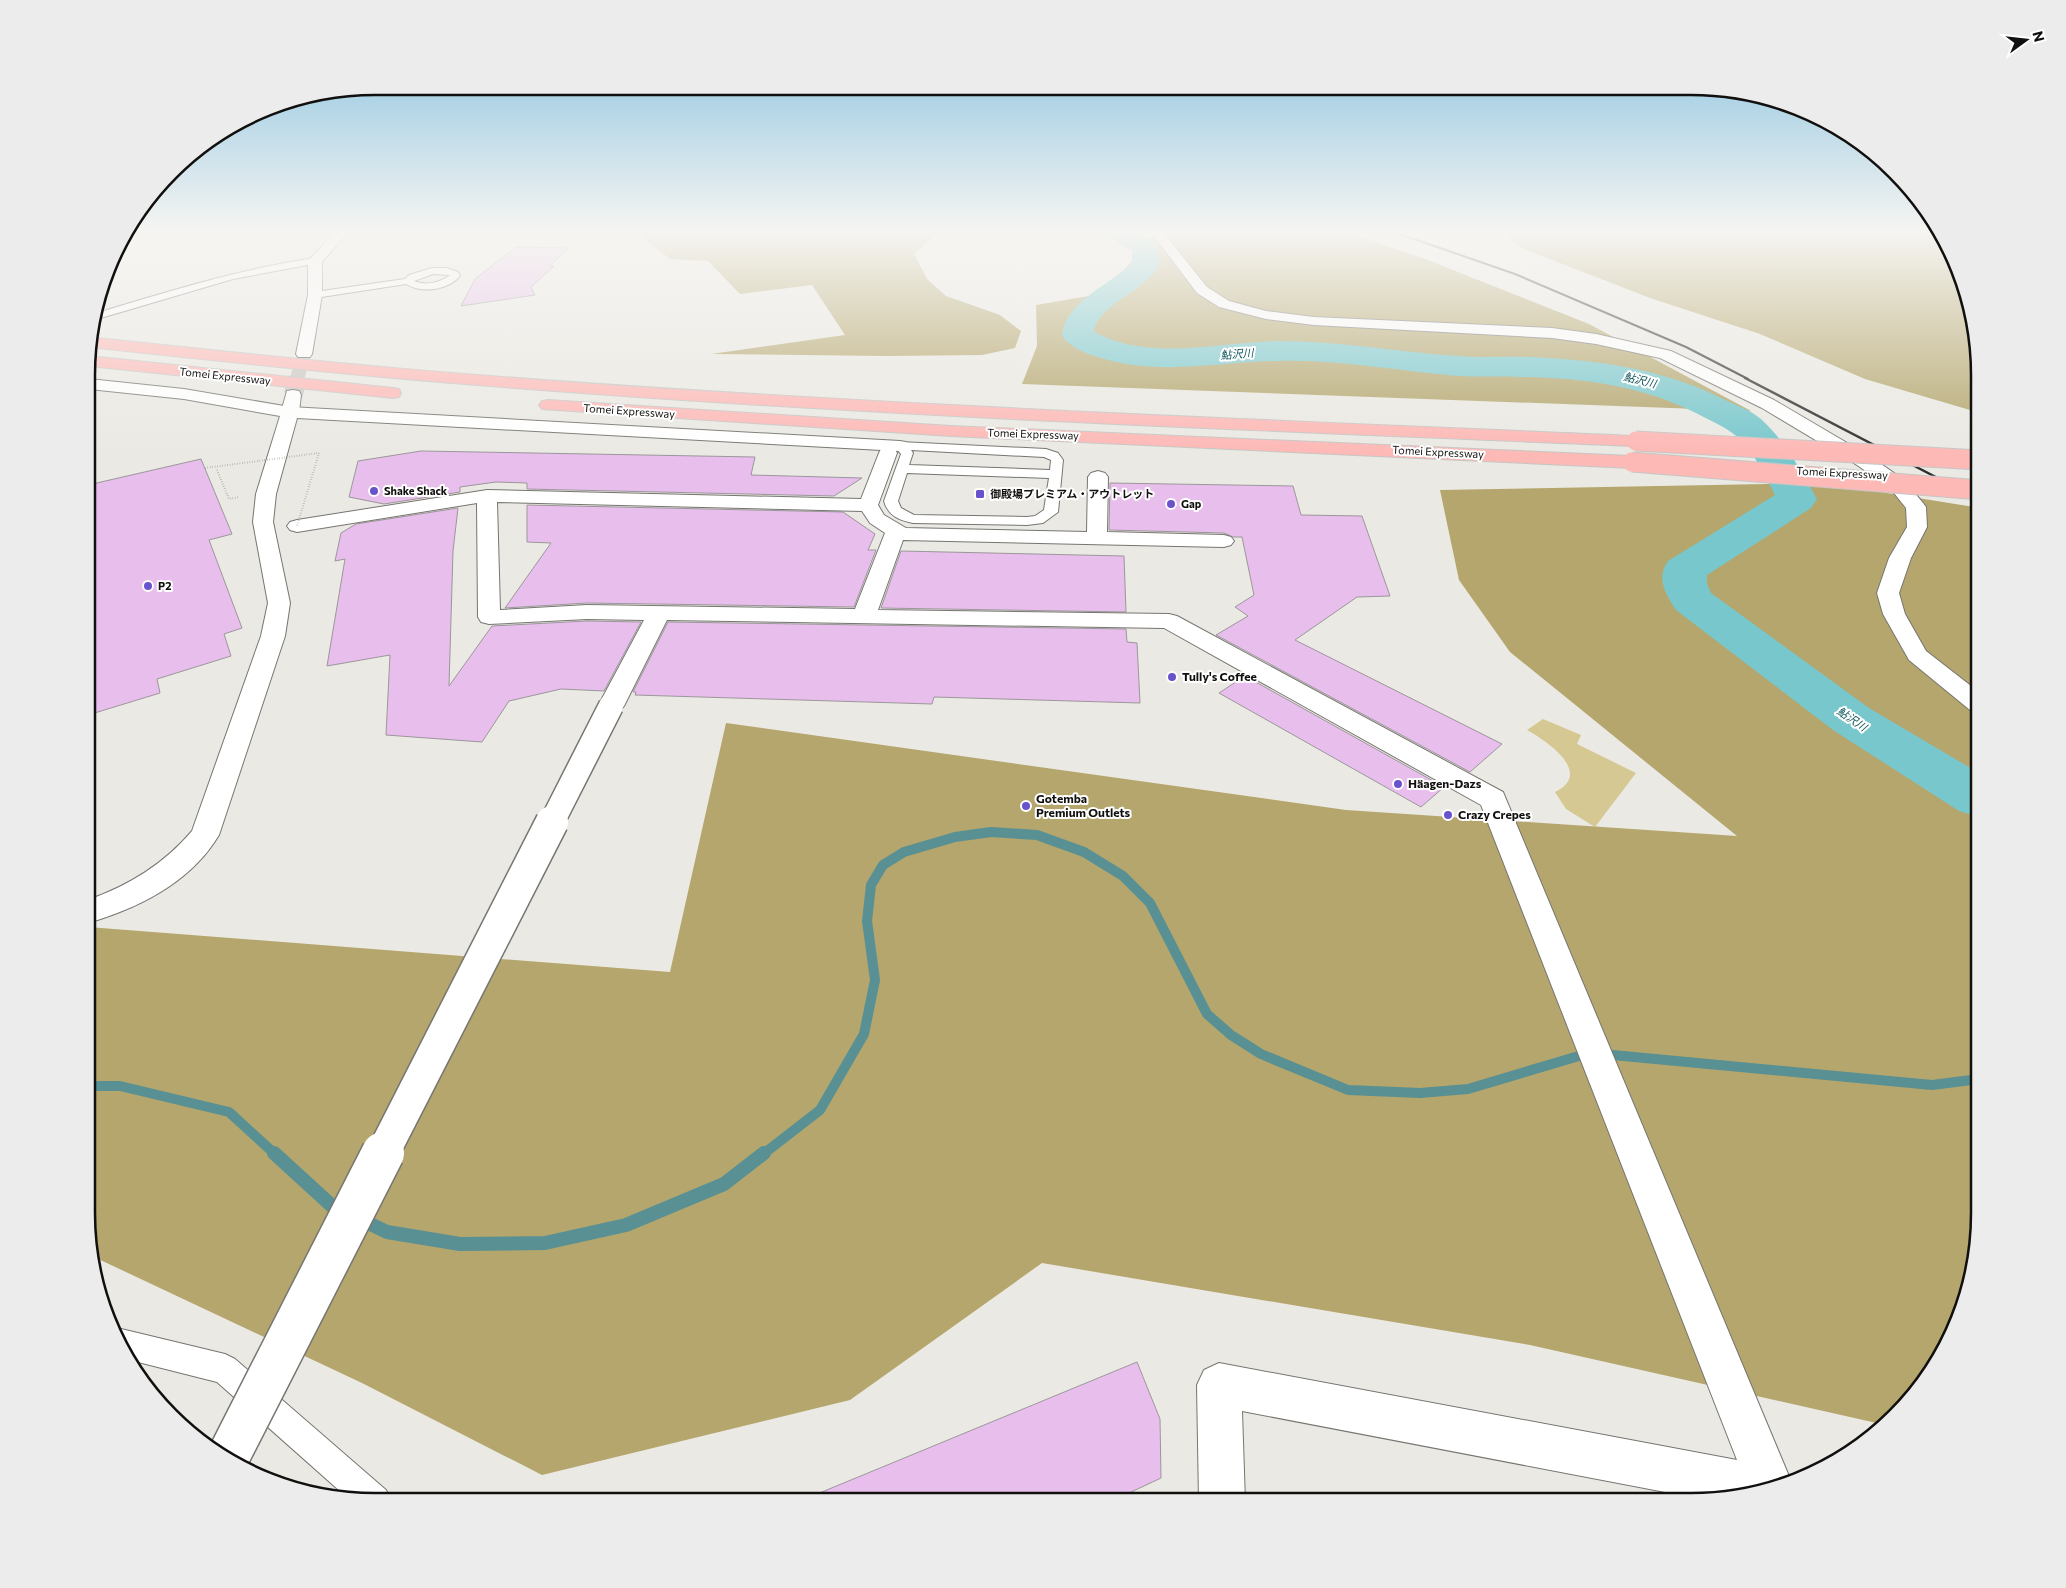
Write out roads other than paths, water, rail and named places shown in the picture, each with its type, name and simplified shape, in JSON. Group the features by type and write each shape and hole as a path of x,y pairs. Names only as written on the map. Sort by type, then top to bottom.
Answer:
{"highway":[{"name":"Tomei Expressway","path":"97,343 366,372 675,395 970,411 1636,441 1971,460"},
{"name":"Tomei Expressway","path":"96,362 410,394"},
{"name":"Tomei Expressway","path":"535,404 650,413 942,430 1632,462 1971,481"},
{"path":"1632,462 1971,489"}],"street":[{"path":"304,354 313,306"},
{"path":"1232,306 1266,315 1314,321 1552,333 1596,339 1665,354 1768,404 1864,461 1890,479 1897,484 1916,507 1917,527 1900,558 1888,593 1894,614 1917,655 1971,698"},
{"path":"95,385 292,403 894,450 868,505"},
{"path":"95,909 126,898 167,874 191,854 205,835 273,636 279,603 263,522 266,494 292,403"},
{"path":"1097,538 1098,477"},
{"path":"297,526 487,496 868,505"},
{"path":"487,496 489,617 587,612 1169,621 1493,799 1767,1482"},
{"path":"868,505 877,519 901,534 1224,541"},
{"path":"864,616 896,532"},
{"path":"230,1453 659,613"},
{"path":"1222,1493 1219,1385 1754,1486"}],"lane":[{"path":"101,315 131,306"},
{"path":"894,450 1046,453 1054,456 1058,460 1051,512 1038,520 913,519 897,512 892,507 891,501 907,453 894,450"},
{"path":"902,469 1056,474"},
{"path":"128,1345 226,1369 365,1492"}],"waterway":[{"name":"鮎沢川","path":"1093,306 1082,319 1078,336 1100,348 1123,355 1149,358 1176,358 1255,352 1301,351 1458,366 1580,370 1627,377 1673,390 1695,398 1740,421 1763,442 1797,499 1684,570 1685,584 1692,600 1851,719 1971,793"},
{"path":"762,1155 820,1110 864,1034 875,980 867,921 871,885 883,865 904,852 955,837 991,832 1037,835 1084,852 1123,876 1150,903 1207,1014 1231,1035 1261,1054 1348,1090 1420,1093 1468,1089 1589,1053"},
{"path":"1602,1054 1932,1085 1971,1080"},
{"path":"95,1086 120,1086 229,1112 276,1155"},
{"path":"274,1153 332,1206 341,1210"},
{"path":"360,1219 387,1232 460,1244 545,1243 626,1225 724,1184 764,1153"}],"tunnel":[{"path":"297,379 304,354"},
{"path":"293,395 298,378"}],"railway":[{"path":"1590,306 1686,347 1748,379"},
{"path":"1745,378 1971,495"}],"place":[{"name":"Shake Shack","path":"374,491"},
{"name":"御殿場プレミアム・アウトレット","path":"980,494"},
{"name":"Gap","path":"1171,504"},
{"name":"P2","path":"148,586"},
{"name":"Tully's Coffee","path":"1172,677"},
{"name":"Häagen-Dazs","path":"1398,784"},
{"name":"Gotemba Premium Outlets","path":"1026,806"},
{"name":"Crazy Crepes","path":"1448,815"}]}
